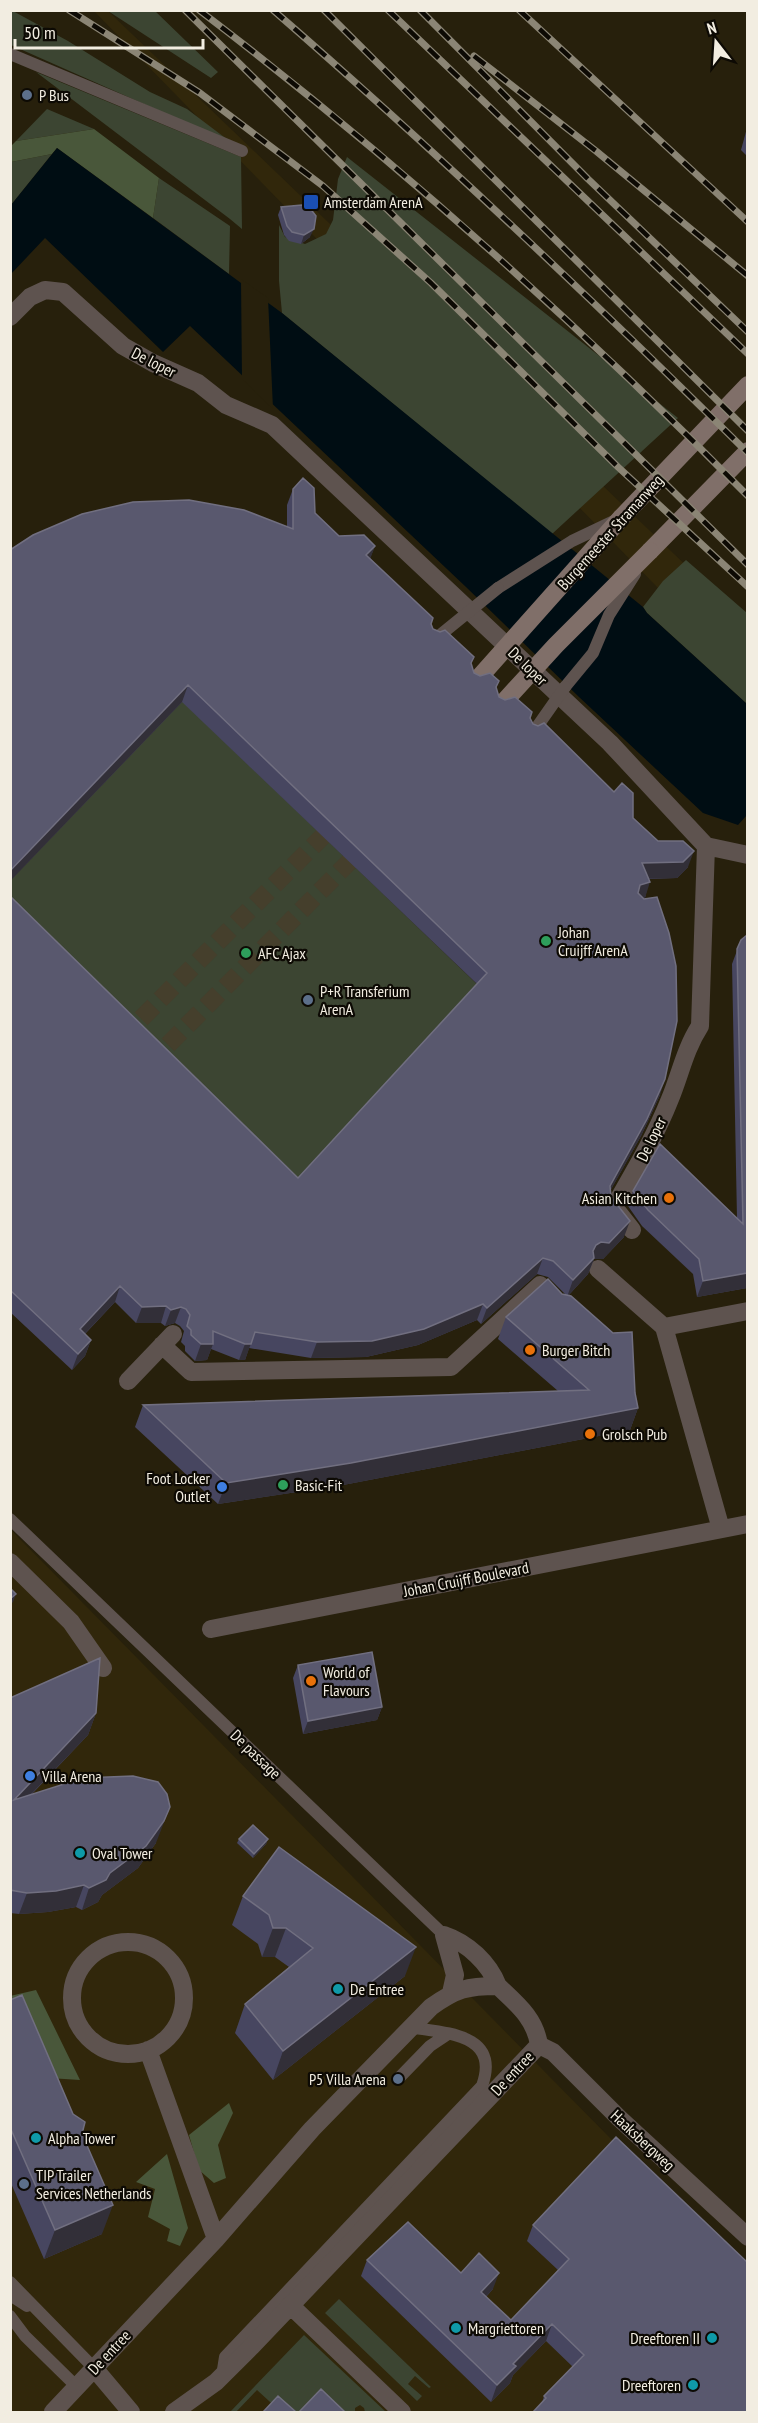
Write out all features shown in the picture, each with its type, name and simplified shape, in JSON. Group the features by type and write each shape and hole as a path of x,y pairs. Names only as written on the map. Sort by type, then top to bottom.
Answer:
{"main road":[{"name":"Burgemeester Stramanweg","path":"476,681 621,518 747,385"},
{"path":"501,705 556,645 747,451"}],"street":[{"name":"De loper","path":"10,317 30,297 45,290 63,292 123,346 153,363 198,383 226,405 272,425 610,742 706,846 700,1026 690,1043 670,1098 646,1151 614,1207 632,1230"},
{"path":"706,846 747,855"},
{"path":"598,1269 664,1327 721,1529"},
{"path":"128,1381 168,1340 191,1372 451,1368 540,1286 562,1307"},
{"path":"664,1327 747,1311"},
{"name":"Johan Cruijff Boulevard","path":"211,1629 747,1524"},
{"path":"10,1562 71,1622 103,1668"},
{"path":"444,1935 455,1975 451,1993"},
{"name":"De passage","path":"444,1935 461,1941 492,1971 498,1986"},
{"path":"127,1942 154,1948 171,1961 182,1981 183,2008 174,2030 163,2042 148,2050 127,2054 101,2047 90,2040 73,2011 72,1992 82,1965 95,1952 111,1944 127,1942"},
{"name":"De entree","path":"53,2412 216,2240 312,2129 409,2027 451,1993 474,1986 498,1986 531,2020 537,2032 539,2045 222,2376 174,2412"},
{"name":"Haaksbergweg","path":"539,2045 553,2052 619,2118 747,2237"},
{"path":"148,2050 216,2240"},
{"path":"290,2305 402,2412"},
{"path":"94,2367 131,2412"}],"lane":[{"path":"10,54 242,151"},
{"path":"433,640 498,588 526,569 572,541 621,518"},
{"path":"532,734 553,702 592,653 609,615 650,551"},
{"name":"De passage","path":"10,1519 444,1935"},
{"path":"222,2376 225,2357 482,2086 486,2076 486,2066 478,2046 459,2035 409,2027"},
{"path":"398,2079 430,2046 448,2034"},
{"path":"10,2282 94,2367"},
{"path":"10,2295 46,2318"},
{"path":"10,2316 25,2336 77,2387"},
{"path":"10,2330 25,2336"}],"shaded area":[{"path":"94,11 108,11 747,624 747,679"},
{"path":"57,148 282,313 643,607 747,704 747,815 738,825 703,813 190,326 163,352 45,238 11,274 11,205"},
{"path":"11,1530 748,2278 747,2412 11,2412"}],"green space":[{"path":"11,10 68,41 150,92 187,109 232,143 11,45"},
{"path":"108,11 155,11 218,72 211,78"},
{"path":"36,72 241,157 242,229 230,219"},
{"path":"47,109 94,129 16,141"},
{"path":"94,129 159,178 153,218 57,148 52,154 11,162 10,147 16,141"},
{"path":"52,154 11,205 11,162"},
{"path":"347,157 678,418 552,534 282,313 279,281 279,225 285,237 305,244 326,234 333,220 338,179"},
{"path":"159,178 230,226 229,274 153,218"},
{"path":"686,560 747,613 747,704 643,607 663,581"},
{"name":"AFC Ajax","path":"182,701 482,989 292,1194 11,918 10,881"},
{"path":"36,1990 80,2080 49,2078 11,2020 10,1996"},
{"path":"229,2103 233,2113 218,2145 226,2178 214,2183 199,2170 189,2135"},
{"path":"167,2154 188,2228 180,2246 167,2241 170,2229 148,2217 155,2189 136,2182"},
{"path":"339,2299 431,2387 429,2388 415,2376 408,2384 422,2396 417,2401 325,2313"},
{"path":"304,2335 386,2412 365,2412 360,2405 355,2408 355,2412 281,2412 257,2390 236,2412 230,2412"}],"pier":[{"path":"241,279 268,298 273,409 242,379"}],"building":[{"path":"302,205 309,207 316,216 314,229 304,235 292,232 287,226 281,207"},
{"name":"Johan Cruijff ArenA","path":"303,478 314,488 315,513 339,536 364,535 375,546 366,555 433,618 431,624 433,629 440,632 445,630 474,657 471,663 474,673 480,676 490,673 499,681 496,687 499,697 505,700 515,697 532,712 530,718 533,724 538,726 544,723 614,792 622,783 633,793 633,818 658,841 683,841 694,851 683,862 642,863 650,882 640,885 638,893 644,899 657,897 669,933 676,966 677,1021 665,1079 647,1119 610,1186 611,1197 630,1221 609,1243 601,1242 596,1245 593,1251 594,1258 573,1280 553,1261 543,1258 487,1308 483,1304 424,1329 372,1341 317,1342 255,1332 251,1344 245,1344 213,1331 213,1344 201,1344 191,1335 191,1330 187,1326 190,1315 186,1309 181,1307 171,1310 166,1306 142,1307 120,1286 80,1329 91,1340 78,1354 10,1290 10,896 298,1178 487,973 188,685 10,871 10,550 33,535 82,514 133,502 189,500 244,510 293,529 293,489"},
{"path":"747,935 747,1273 703,1281 699,1259 648,1210 633,1191 660,1144 743,1224 737,949 741,940"},
{"path":"548,1279 562,1294 571,1296 613,1333 632,1332 635,1393 638,1408 351,1463 226,1483 143,1405 589,1390 506,1317"},
{"path":"10,1588 16,1594 10,1599"},
{"path":"372,1652 382,1707 308,1721 298,1665"},
{"path":"100,1658 96,1713 14,1800 83,1778 133,1776 158,1782 167,1794 170,1807 164,1821 146,1846 110,1873 106,1880 89,1888 84,1885 56,1891 27,1893 10,1890 10,1698"},
{"path":"253,1825 268,1839 254,1854 239,1839"},
{"name":"De Entree","path":"279,1847 416,1947 283,2051 245,2004 313,1948 286,1928 273,1928 269,1915 243,1896"},
{"path":"22,1995 73,2114 85,2122 82,2134 113,2205 55,2230 10,2127 10,2000"},
{"path":"616,2137 747,2262 747,2412 533,2412 546,2398 544,2396 584,2355 552,2324 513,2364 516,2366 497,2385 367,2260 408,2222 461,2273 479,2253 499,2273 481,2292 511,2320 569,2259 533,2225"},
{"path":"321,2389 345,2412 299,2412"},
{"path":"278,2396 296,2412 263,2412"}],"tunnel":[{"path":"122,1038 340,819"},
{"path":"149,1064 366,845"}],"railway":[{"path":"69,10 200,93 323,186 431,283 618,467 748,587"},
{"path":"185,10 748,565"},
{"path":"199,10 343,124 482,243 617,367 748,496"},
{"path":"273,10 514,228 748,453"},
{"path":"324,10 748,431"},
{"path":"388,10 748,354"},
{"path":"420,10 588,179 748,332"},
{"path":"519,10 748,222"},
{"path":"474,56 596,151 748,276"}],"place":[{"name":"P Bus","path":"27,95"},
{"name":"Amsterdam ArenA","path":"311,202"},
{"name":"Johan Cruijff ArenA","path":"546,941"},
{"name":"AFC Ajax","path":"246,953"},
{"name":"P+R Transferium ArenA","path":"308,1000"},
{"name":"Asian Kitchen","path":"669,1198"},
{"name":"Burger Bitch","path":"530,1350"},
{"name":"Grolsch Pub","path":"590,1434"},
{"name":"Basic-Fit","path":"283,1485"},
{"name":"Foot Locker Outlet","path":"222,1487"},
{"name":"World of Flavours","path":"311,1681"},
{"name":"Villa Arena","path":"30,1776"},
{"name":"Oval Tower","path":"80,1853"},
{"name":"De Entree","path":"338,1989"},
{"name":"P5 Villa Arena","path":"398,2079"},
{"name":"Alpha Tower","path":"36,2138"},
{"name":"TIP Trailer Services Netherlands","path":"24,2184"},
{"name":"Margriettoren","path":"456,2328"},
{"name":"Dreeftoren II","path":"712,2338"},
{"name":"Dreeftoren","path":"693,2385"}]}
